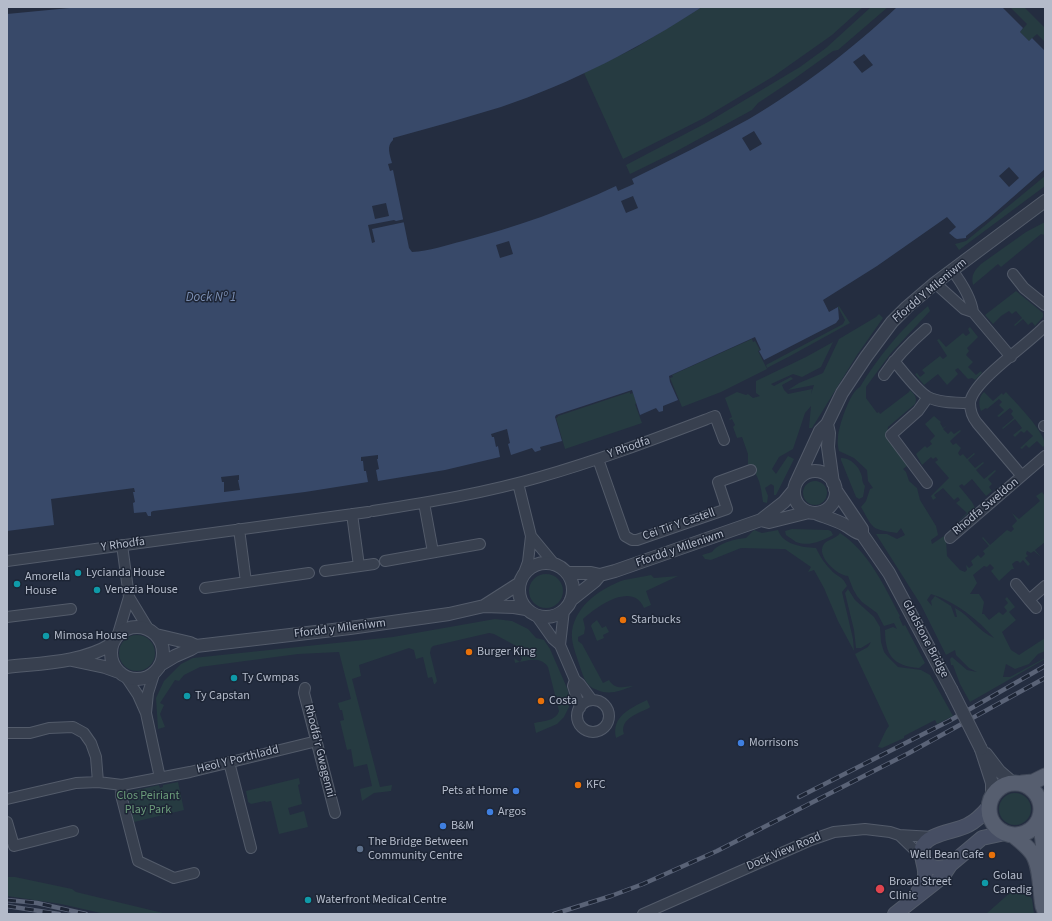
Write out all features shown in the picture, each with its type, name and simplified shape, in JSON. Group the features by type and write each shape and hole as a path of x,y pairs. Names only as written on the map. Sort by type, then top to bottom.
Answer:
{"main road":[{"path":"917,895 924,882 925,874 922,849 926,841 933,837 967,826 978,818 997,790 1005,785 1033,782 1045,776"},
{"path":"1018,783 1030,787 1037,794 1040,801 1045,856"},
{"path":"990,802 989,814 992,822 998,829 1009,834 1026,846 1033,854 1037,864 1045,911"},
{"path":"922,858 927,864 935,868 944,868 950,865 982,838 1009,834 1022,834 1029,831 1036,825 1042,810"},
{"path":"894,914 942,877 950,865"}],"street":[{"name":"Ffordd Y Mileniwm","path":"827,424 842,393 873,346 902,312 935,283 1045,201"},
{"path":"952,270 972,303 973,312"},
{"path":"1013,274 1024,288 1045,305"},
{"path":"935,283 964,309 973,312 1011,357"},
{"path":"894,360 920,391 928,397 940,401 970,403 972,396 978,387 1045,326"},
{"path":"884,375 905,347 926,329"},
{"path":"927,483 891,435 918,411 928,397"},
{"name":"Rhodfa Sweldon","path":"970,403 972,414 977,424 1022,476"},
{"name":"Y Rhodfa","path":"7,561 352,514 476,493 518,483 639,446 715,416 724,440"},
{"path":"827,424 829,433 828,447 834,486 835,495 830,506 821,512 812,512 799,506 796,501 795,487 800,478 805,474 812,472 825,474 830,478 834,486"},
{"name":"Ffordd y Mileniwm","path":"568,605 600,575 652,559 761,520 784,502 795,487 820,431 827,424"},
{"name":"Rhodfa Sweldon","path":"950,538 1045,456"},
{"name":"Cei Tir Y Castell","path":"598,459 625,536 632,540 637,540 727,509 718,482 751,470"},
{"path":"518,483 531,536 528,562 522,578 519,596 553,639 560,645 575,680 580,684 592,700"},
{"name":"Gladstone Bridge","path":"834,486 862,529 862,534 889,573 988,762 992,783 990,802"},
{"path":"424,503 433,552"},
{"name":"Ffordd y Mileniwm","path":"761,520 769,522 812,512"},
{"name":"Gladstone Bridge","path":"812,512 841,523 851,528 857,534 862,534"},
{"path":"352,514 359,566"},
{"path":"239,529 246,582"},
{"path":"531,536 555,565"},
{"path":"385,561 480,544"},
{"path":"122,545 129,597 160,642 163,650 162,658 148,694 146,713"},
{"path":"522,578 530,568 538,564 546,563 555,565 567,573 572,584 573,592 568,605 560,645"},
{"path":"325,571 374,564"},
{"name":"Ffordd y Mileniwm","path":"567,573 591,572 600,575"},
{"path":"204,588 308,573"},
{"name":"Ffordd y Mileniwm","path":"484,606 522,578"},
{"path":"1016,584 1036,608"},
{"path":"1029,600 1045,586"},
{"path":"129,597 115,639 110,649 111,658 114,666 123,674 135,690 146,713 160,778"},
{"path":"531,612 547,617 555,616 568,605"},
{"name":"Ffordd y Mileniwm","path":"158,668 175,656 196,646 382,624 448,614 484,606 514,607 531,612"},
{"path":"7,617 71,609"},
{"path":"7,668 72,660 104,649 125,629 133,627 141,627 152,632"},
{"name":"Ffordd y Mileniwm","path":"152,632 196,646"},
{"path":"72,660 105,667 134,679 149,676 158,668"},
{"path":"575,680 573,686 580,708"},
{"name":"Rhodfa'r Gwagenni","path":"305,688 304,693 335,813"},
{"path":"592,700 603,704 607,709 609,716 605,727 594,732 583,728 577,718 580,708 586,702 592,700"},
{"path":"7,733 30,733 49,728 73,727 84,733 92,743 96,757 98,782"},
{"name":"Heol Y Porthladd","path":"7,799 76,783 98,782 122,785 160,778 317,741"},
{"path":"229,762 251,848"},
{"name":"Gladstone Bridge","path":"988,762 1018,783"},
{"path":"122,785 121,795 138,860 174,878 194,873"},
{"path":"7,822 14,846 73,831"},
{"name":"Dock View Road","path":"642,914 822,836 848,830 865,829 890,832 899,835 933,837"},
{"path":"899,835 922,858"}],"green space":[{"path":"702,7 863,7 832,35 774,76 704,118 623,159 584,73 635,48"},
{"path":"871,7 888,7 838,50 833,51 758,103 752,110 675,152 630,174 626,165 708,122 800,67 826,48"},
{"path":"1010,7 1024,7 1045,28 1045,42 1037,34 1029,41 1020,32 1027,24"},
{"path":"1045,176 1045,186 959,250 955,244 966,241"},
{"path":"1045,222 1045,235 1041,234 1001,267 998,264 973,285 972,278 981,264 1026,232"},
{"path":"1016,291 1043,313 1043,317 1035,326 1032,322 1028,325 1023,319 1015,326 1014,325 1022,318 1016,311 1012,314 1009,311 993,324 985,315"},
{"path":"839,306 850,323 767,368 766,365 843,324 845,320 838,307"},
{"path":"928,306 930,311 891,353 866,387 866,398 877,413 879,412 880,414 910,390 915,396 915,404 888,427 887,434 899,449 900,455 907,466 903,469 906,472 909,481 917,488 920,500 936,526 938,535 931,540 932,544 944,536 946,539 947,556 960,570 965,572 967,570 966,565 969,568 973,565 971,561 978,555 981,558 985,554 983,551 989,546 982,538 983,537 990,545 1007,530 1011,532 1014,529 1012,526 1017,521 1012,513 1019,519 1040,501 1036,496 1042,492 1045,496 1045,542 1035,550 1041,557 1034,551 1031,553 1027,551 1026,554 1028,556 1025,558 1030,564 1028,566 1023,560 1020,563 1016,561 1012,564 1014,569 1012,569 999,581 991,571 994,568 990,564 987,567 984,566 973,575 977,583 970,594 979,594 984,602 982,614 984,614 989,620 999,612 1003,615 1007,611 1004,607 1008,603 1005,599 1007,597 1015,607 1009,612 1016,620 1002,632 1011,650 1019,655 1045,638 1045,651 1038,654 1029,664 1015,669 1006,664 1003,677 1010,677 1045,659 970,702 960,684 953,665 951,665 950,659 952,657 967,670 977,672 969,668 956,655 955,650 946,655 921,605 876,534 887,534 897,539 905,535 901,528 897,533 882,530 874,527 868,520 861,507 866,501 870,489 873,488 868,481 867,470 854,458 839,451 838,444 842,419 852,395 860,387 874,365 891,344","holes":["931,594 949,601 965,612 994,638 988,635 955,608 957,617 955,617 951,606 935,596 931,601 932,606 927,600"]},
{"path":"879,314 883,318 857,355 812,428 809,428 811,406 805,413 793,449 779,457 772,469 776,474 788,456 794,459 776,495 774,495 774,486 771,484 765,488 768,496 767,503 763,502 761,487 757,477 748,465 748,454 742,437 737,438 733,427 735,425 732,419 729,419 732,417 725,398 737,392 746,395 748,394 753,398 760,396 756,393 756,381 833,342 821,367 802,377 793,374 771,384 774,386 791,377 793,379 782,385 788,394 812,389 811,394 814,385 788,390 799,383 823,373 839,339"},
{"path":"970,327 978,337 967,348 969,351 966,355 973,362 968,367 976,375 981,371 982,373 975,380 972,378 968,379 958,368 955,370 958,374 947,385 938,374 924,385 915,374 917,373 920,377 925,373 922,370 940,356 943,359 947,356 937,340 939,339 946,347 963,333 966,336 970,333 968,329"},
{"path":"752,339 753,342 755,341 760,350 758,351 767,369 721,392 682,407 670,378 673,377 672,375"},
{"path":"630,392 630,394 633,393 637,403 635,404 642,423 565,449 556,418 558,416"},
{"path":"984,392 993,401 1002,393 1003,395 1006,392 1035,425 1044,439 1045,445 1043,447 1037,441 1029,448 1026,445 1022,449 1020,448 1033,436 1027,430 1024,433 1021,431 1015,437 1013,435 1022,428 1015,419 1003,429 1002,428 1014,418 1011,414 1013,411 1010,408 999,417 997,416 1004,410 999,405 1002,402 999,399 987,409 986,408 981,411 980,400"},
{"path":"934,416 941,422 940,423 943,428 947,425 943,429 948,434 951,431 954,434 960,430 961,431 950,441 953,445 956,443 961,448 958,453 960,456 963,454 967,459 974,453 975,454 968,460 975,468 983,462 984,463 976,470 984,479 995,470 996,471 988,479 992,484 989,487 992,491 1005,481 986,496 972,479 964,486 962,484 959,486 975,508 956,523 967,513 956,503 960,500 958,497 954,500 943,488 934,495 937,499 936,498 933,500 931,496 949,478 935,462 938,460 936,457 933,459 931,457 922,465 916,454 925,446 927,448 932,444 930,441 935,436 925,424"},
{"path":"841,458 847,459 856,465 862,475 865,486 863,497 859,499 856,497"},
{"path":"815,481 820,482 826,488 826,498 820,504 815,505 810,504 804,498 803,493 804,488 810,482"},
{"path":"792,529 828,530 831,531 833,535 815,543 806,544 796,542 786,535 785,531"},
{"path":"754,530 762,533 778,530 780,535 789,542 799,546 816,548 822,559 833,573 842,578 847,586 842,592 853,639 854,651 814,570 808,572 811,567 785,549 741,548 711,560 705,559 702,555 712,552 718,546 727,542 746,538"},
{"path":"840,533 859,550 875,570 900,616 899,617 903,626 905,625 925,663 919,668 903,665 892,658 885,639 885,630 893,627 897,629 894,623 884,626 877,613 862,602 857,596 848,576 839,573 825,559 822,549 824,544"},
{"path":"546,574 558,579 563,591 558,603 546,608 534,603 529,591 534,579"},
{"path":"651,575 654,578 678,576 646,591 651,605 644,608 639,600 632,596 624,596 615,598 597,608 583,619 585,628 584,634 578,637 578,641 582,644 603,683 609,680 617,687 633,686 619,691 609,692 600,691 591,687 584,677 573,643 572,631 574,622 584,606 598,593 615,583"},
{"path":"848,589 855,600 874,617 880,627 881,642 884,652 888,657 898,667 921,670 930,675 953,716 937,724 935,720 904,736 904,738 882,748 878,747 889,726 855,654 868,647 871,642 861,648 856,648 854,630 845,593"},
{"path":"495,619 512,621 528,629 536,638 544,640 550,649 569,695 569,707 564,717 557,724 536,733 534,723 552,719 559,711 548,667 545,663 537,660 520,662 522,658 519,656 521,653 518,651 520,648 494,634 489,633 433,646 430,653 437,681 435,684 432,677 428,678 423,657 416,659 414,650 409,648 359,665 361,676 352,679 380,787 392,785 391,791 374,793 362,801 360,789 372,786 367,764 354,767 351,749 347,750 340,721 344,720 342,710 340,710 338,703 351,699 339,652 298,654 200,667 184,675 179,681 175,680 160,703 164,705 160,714 165,727 158,729 156,698 164,681 181,664 193,658 393,637"},
{"path":"597,620 602,628 606,626 609,632 603,635 604,638 597,641 591,626"},
{"path":"137,635 147,638 152,643 155,653 152,663 147,668 137,671 127,668 122,663 119,653 122,643 127,638"},
{"path":"514,658 520,662 515,663"},
{"path":"647,700 650,707 635,714 627,720 624,724 624,734 616,738 615,730 619,718 635,706"},
{"path":"299,778 300,784 298,785 302,804 288,808 290,815 304,811 308,827 279,834 271,801 251,804 248,802 246,791"},
{"name":"Clos Peiriant Play Park","path":"178,782 184,810 134,822 129,800 130,793 159,785 160,788 163,787 163,785"},
{"path":"1012,793 1018,793 1028,800 1031,809 1030,815 1024,822 1018,825 1012,825 1002,818 999,812 999,806 1006,796"},
{"path":"7,877 15,877 72,889 76,892 167,914 105,914 61,904 7,896"},
{"path":"1020,884 1032,899 1034,914 986,914"}],"water":[{"name":"Dock Nº 1","path":"80,7 702,7 654,37 579,76 554,87 501,107 393,138 389,148 392,163 388,164 390,171 393,170 409,248 412,252 438,248 483,236 560,210 616,186 618,191 634,184 632,179 735,127 788,95 845,53 897,7 1002,7 1023,28 1020,32 1029,41 1032,38 1045,51 1045,169 988,219 966,236 966,238 957,239 949,233 956,227 947,217 877,266 823,300 829,312 838,307 839,319 836,323 764,360 759,351 761,350 755,337 669,376 678,400 663,406 663,411 659,412 656,408 640,415 632,390 556,415 555,417 562,441 540,447 541,450 535,452 532,448 511,455 508,444 510,443 507,429 491,434 492,437 494,437 496,447 498,446 500,457 445,470 378,481 376,470 379,469 377,459 378,455 361,457 368,482 305,492 153,511 151,512 151,516 148,516 146,512 134,513 134,488 51,499 54,525 7,531 7,14"}],"pier":[{"path":"864,54 873,65 862,73 853,62"},
{"path":"754,131 762,144 750,151 742,138"},
{"path":"1009,167 1019,178 1009,187 999,176"},
{"path":"633,196 638,208 626,213 621,201"},
{"path":"386,203 389,216 375,219 372,206"},
{"path":"405,219 405,222 372,229 375,242 372,243 368,225"},
{"path":"509,241 513,254 500,258 496,245"},
{"path":"239,475 238,480 240,490 224,492 224,482 222,482 221,477"}],"railway":[{"path":"799,797 949,721 1045,666"},
{"path":"554,914 643,884 717,851 909,753 1045,678"},
{"path":"7,900 37,903 86,914"},
{"path":"7,906 59,914"}],"place":[{"name":"Lycianda House","path":"78,573"},
{"name":"Amorella House","path":"17,584"},
{"name":"Venezia House","path":"97,590"},
{"name":"Starbucks","path":"623,620"},
{"name":"Mimosa House","path":"46,636"},
{"name":"Burger King","path":"469,652"},
{"name":"Ty Cwmpas","path":"234,678"},
{"name":"Ty Capstan","path":"187,696"},
{"name":"Costa","path":"541,701"},
{"name":"Morrisons","path":"741,743"},
{"name":"KFC","path":"578,785"},
{"name":"Pets at Home","path":"516,791"},
{"name":"Argos","path":"490,812"},
{"name":"B&M","path":"443,826"},
{"name":"The Bridge Between Community Centre","path":"360,849"},
{"name":"Well Bean Cafe","path":"992,855"},
{"name":"Golau Caredig","path":"985,883"},
{"name":"Broad Street Clinic","path":"880,889"},
{"name":"Waterfront Medical Centre","path":"308,900"}]}
